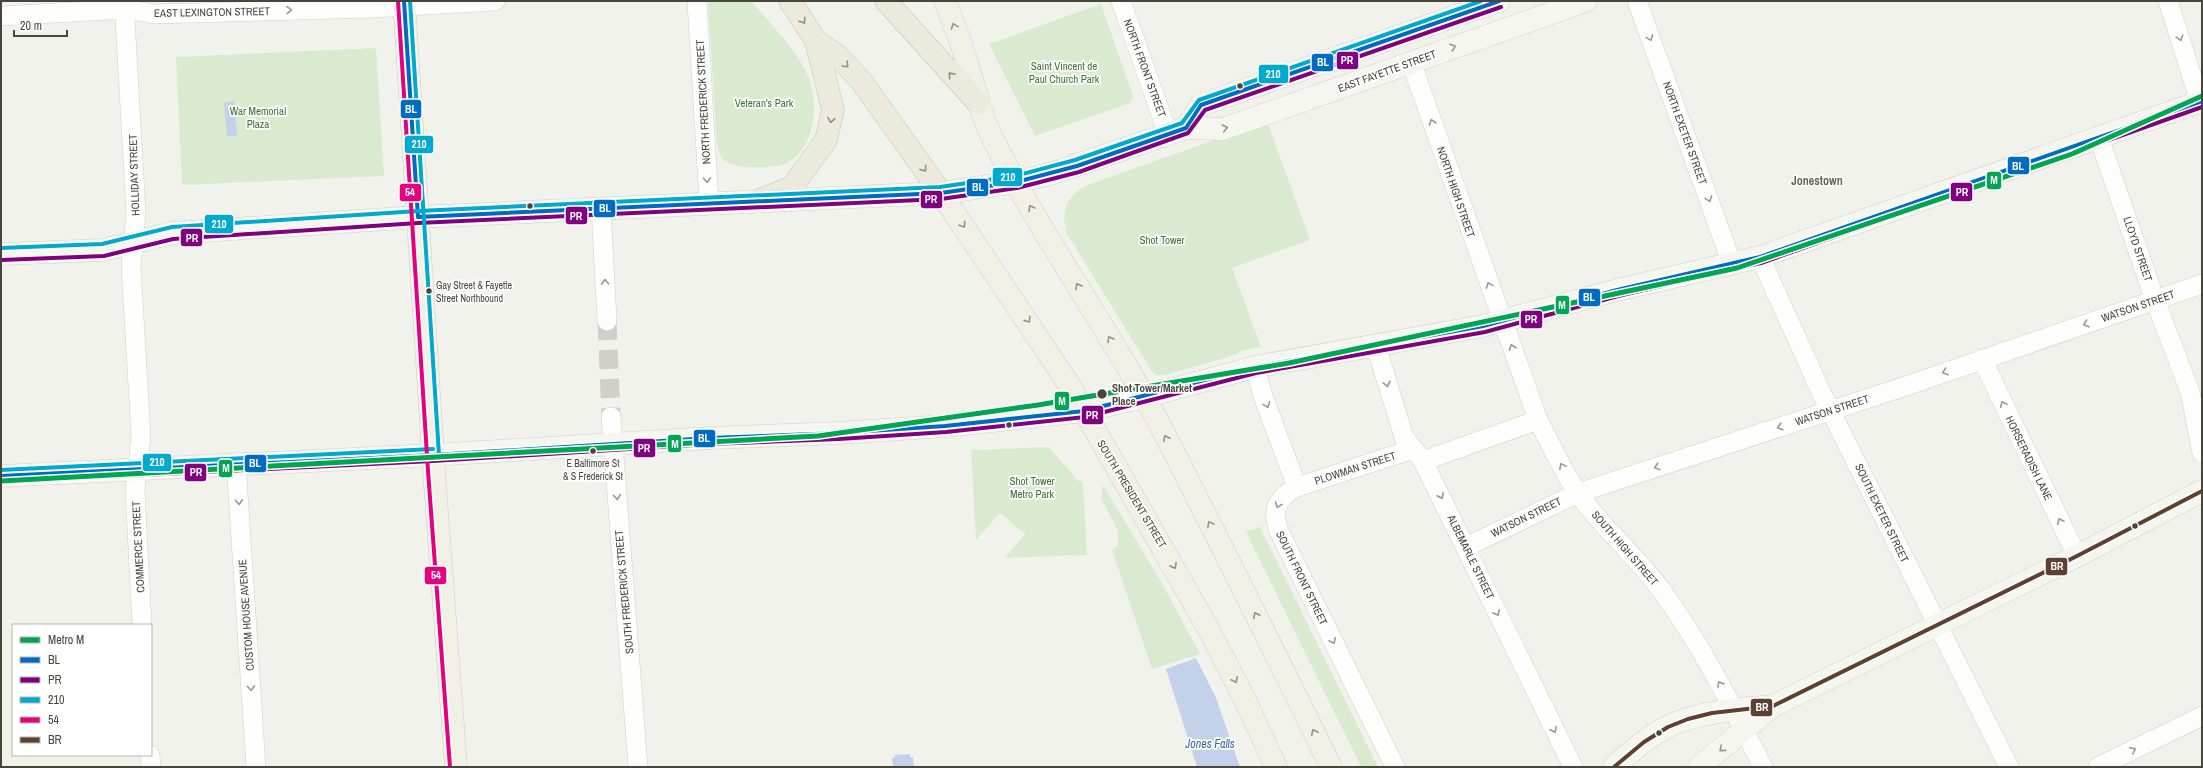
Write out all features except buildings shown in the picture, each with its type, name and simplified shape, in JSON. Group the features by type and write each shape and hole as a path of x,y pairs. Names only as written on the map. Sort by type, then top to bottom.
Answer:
{"highway":[{"path":"760,200 792,187 826,140 833,110 816,41 790,1"},
{"path":"886,1 978,103"},
{"path":"816,41 836,55 862,82 941,193"}],"main road":[{"path":"945,1 968,66 978,103 994,142 1016,182 1144,398 1228,558 1331,767"},
{"path":"1177,131 1202,105 1499,1"},
{"name":"EAST FAYETTE STREET","path":"1,254 103,250 134,244 172,233 601,208 941,193 1016,182 1077,166 1177,131 1222,129 1586,1"},
{"path":"404,4 433,455 456,767"},
{"path":"1,476 136,468 433,455 945,426 1084,411 1144,398 1256,367 1376,346 1502,321 1616,290 1760,257 2201,102"},
{"name":"SOUTH PRESIDENT STREET","path":"941,193 1032,326 1084,411 1170,558 1212,637 1276,767"},
{"path":"1699,767 1745,731 1773,706 2077,556 2202,490"},
{"path":"1614,767 1643,742 1677,722 1735,711 1773,706"}],"street":[{"name":"EAST LEXINGTON STREET","path":"1,16 125,5 154,14 495,1"},
{"name":"NORTH FREDERICK STREET","path":"697,1 709,203"},
{"name":"NORTH FRONT STREET","path":"1121,1 1177,131"},
{"name":"NORTH EXETER STREET","path":"1637,1 1732,264"},
{"path":"2168,1 2201,102"},
{"name":"HOLLIDAY STREET","path":"125,5 136,213 131,266 141,436 136,468"},
{"name":"NORTH HIGH STREET","path":"1411,62 1502,321"},
{"name":"LLOYD STREET","path":"2099,138 2155,300 2190,392 2202,453"},
{"path":"601,208 607,321"},
{"name":"SOUTH EXETER STREET","path":"1760,257 1831,410 2009,767"},
{"name":"WATSON STREET","path":"1466,546 1578,493 1982,360 2202,284"},
{"name":"SOUTH HIGH STREET","path":"1502,321 1538,420 1578,493 1661,589 1697,642 1735,711 1763,767"},
{"name":"ALBEMARLE STREET","path":"1376,346 1404,437 1418,455 1466,546 1573,767"},
{"name":"HORSERADISH LANE","path":"1982,360 2077,556"},
{"path":"1256,367 1263,396 1297,487"},
{"name":"SOUTH FREDERICK STREET","path":"611,417 638,767"},
{"name":"PLOWMAN STREET","path":"1297,487 1418,455 1538,420"},
{"name":"CUSTOM HOUSE AVENUE","path":"236,464 256,767"},
{"name":"COMMERCE STREET","path":"136,468 135,490 142,624"},
{"name":"SOUTH FRONT STREET","path":"1297,487 1285,494 1279,502 1276,509 1277,526 1395,767"},
{"path":"2098,767 2202,716"},
{"path":"150,756 151,767"}],"green space":[{"name":"Veteran's Park","path":"708,1 751,1 782,37 803,66 808,76 813,98 813,123 810,135 805,145 798,155 789,162 776,166 757,168 730,164 721,156 717,145"},
{"name":"Saint Vincent de Paul Church Park","path":"1101,4 1133,96 1130,103 1035,136 989,44"},
{"name":"War Memorial Plaza","path":"376,48 384,176 182,185 176,57"},
{"name":"Shot Tower","path":"1267,121 1310,240 1232,268 1261,347 1241,351 1235,355 1165,375 1156,375 1151,370 1066,232 1064,216 1067,203 1075,193 1088,185"},
{"name":"Shot Tower Metro Park","path":"1049,447 1078,481 1083,481 1087,555 1005,558 1025,534 1000,513 976,540 971,450"},
{"path":"1103,485 1163,585 1200,654 1152,669 1112,550 1118,544 1118,531 1101,498"},
{"path":"1260,527 1378,767 1361,767 1246,532"}],"water":[{"path":"234,101 237,134 236,136 227,136 224,103"},
{"name":"Jones Falls","path":"1196,658 1216,698 1240,767 1197,767 1166,669"},
{"path":"910,754 910,757 913,757 914,767 893,767 892,758 895,758 895,755"}],"tunnel":[{"path":"607,321 611,417"}],"metro line":[{"name":"M","path":"1,481 818,436 1038,405 1289,363 1737,268 2072,154 2202,96"}],"transit line":[{"name":"54","path":"398,1 428,471 450,767"},
{"name":"BL","path":"404,1 418,217"},
{"name":"210","path":"410,1 439,455"},
{"name":"210","path":"1,248 102,244 172,227 418,211 940,187 1015,176 1075,160 1182,123 1199,100 1481,1"},
{"name":"BL","path":"418,217 941,193 1016,182 1077,166 1186,128 1201,105 1499,1"},
{"name":"PR","path":"1,260 104,256 173,239 418,223 941,199 1017,188 1079,172 1188,133 1205,110 1501,7"},
{"name":"BL","path":"1,476 433,455 710,438 839,433 945,426 1084,411 1255,367 1483,326 1617,290 1760,257 2202,101"},
{"name":"PR","path":"1,482 433,461 710,444 839,439 946,432 1085,417 1256,373 1485,332 1618,296 1761,263 2202,107"},
{"name":"210","path":"1,470 433,449"},
{"name":"BR","path":"1614,767 1644,742 1668,727 1688,719 1712,713 1773,706 2077,556 2202,491"}],"place":[{"name":"Gay Street & Fayette Street Northbound","path":"429,291"},
{"name":"Shot Tower/Market Place","path":"1102,394"},
{"name":"E Baltimore St & S Frederick St","path":"593,451"}],"district":[{"name":"Jonestown","path":"1817,181"}]}
